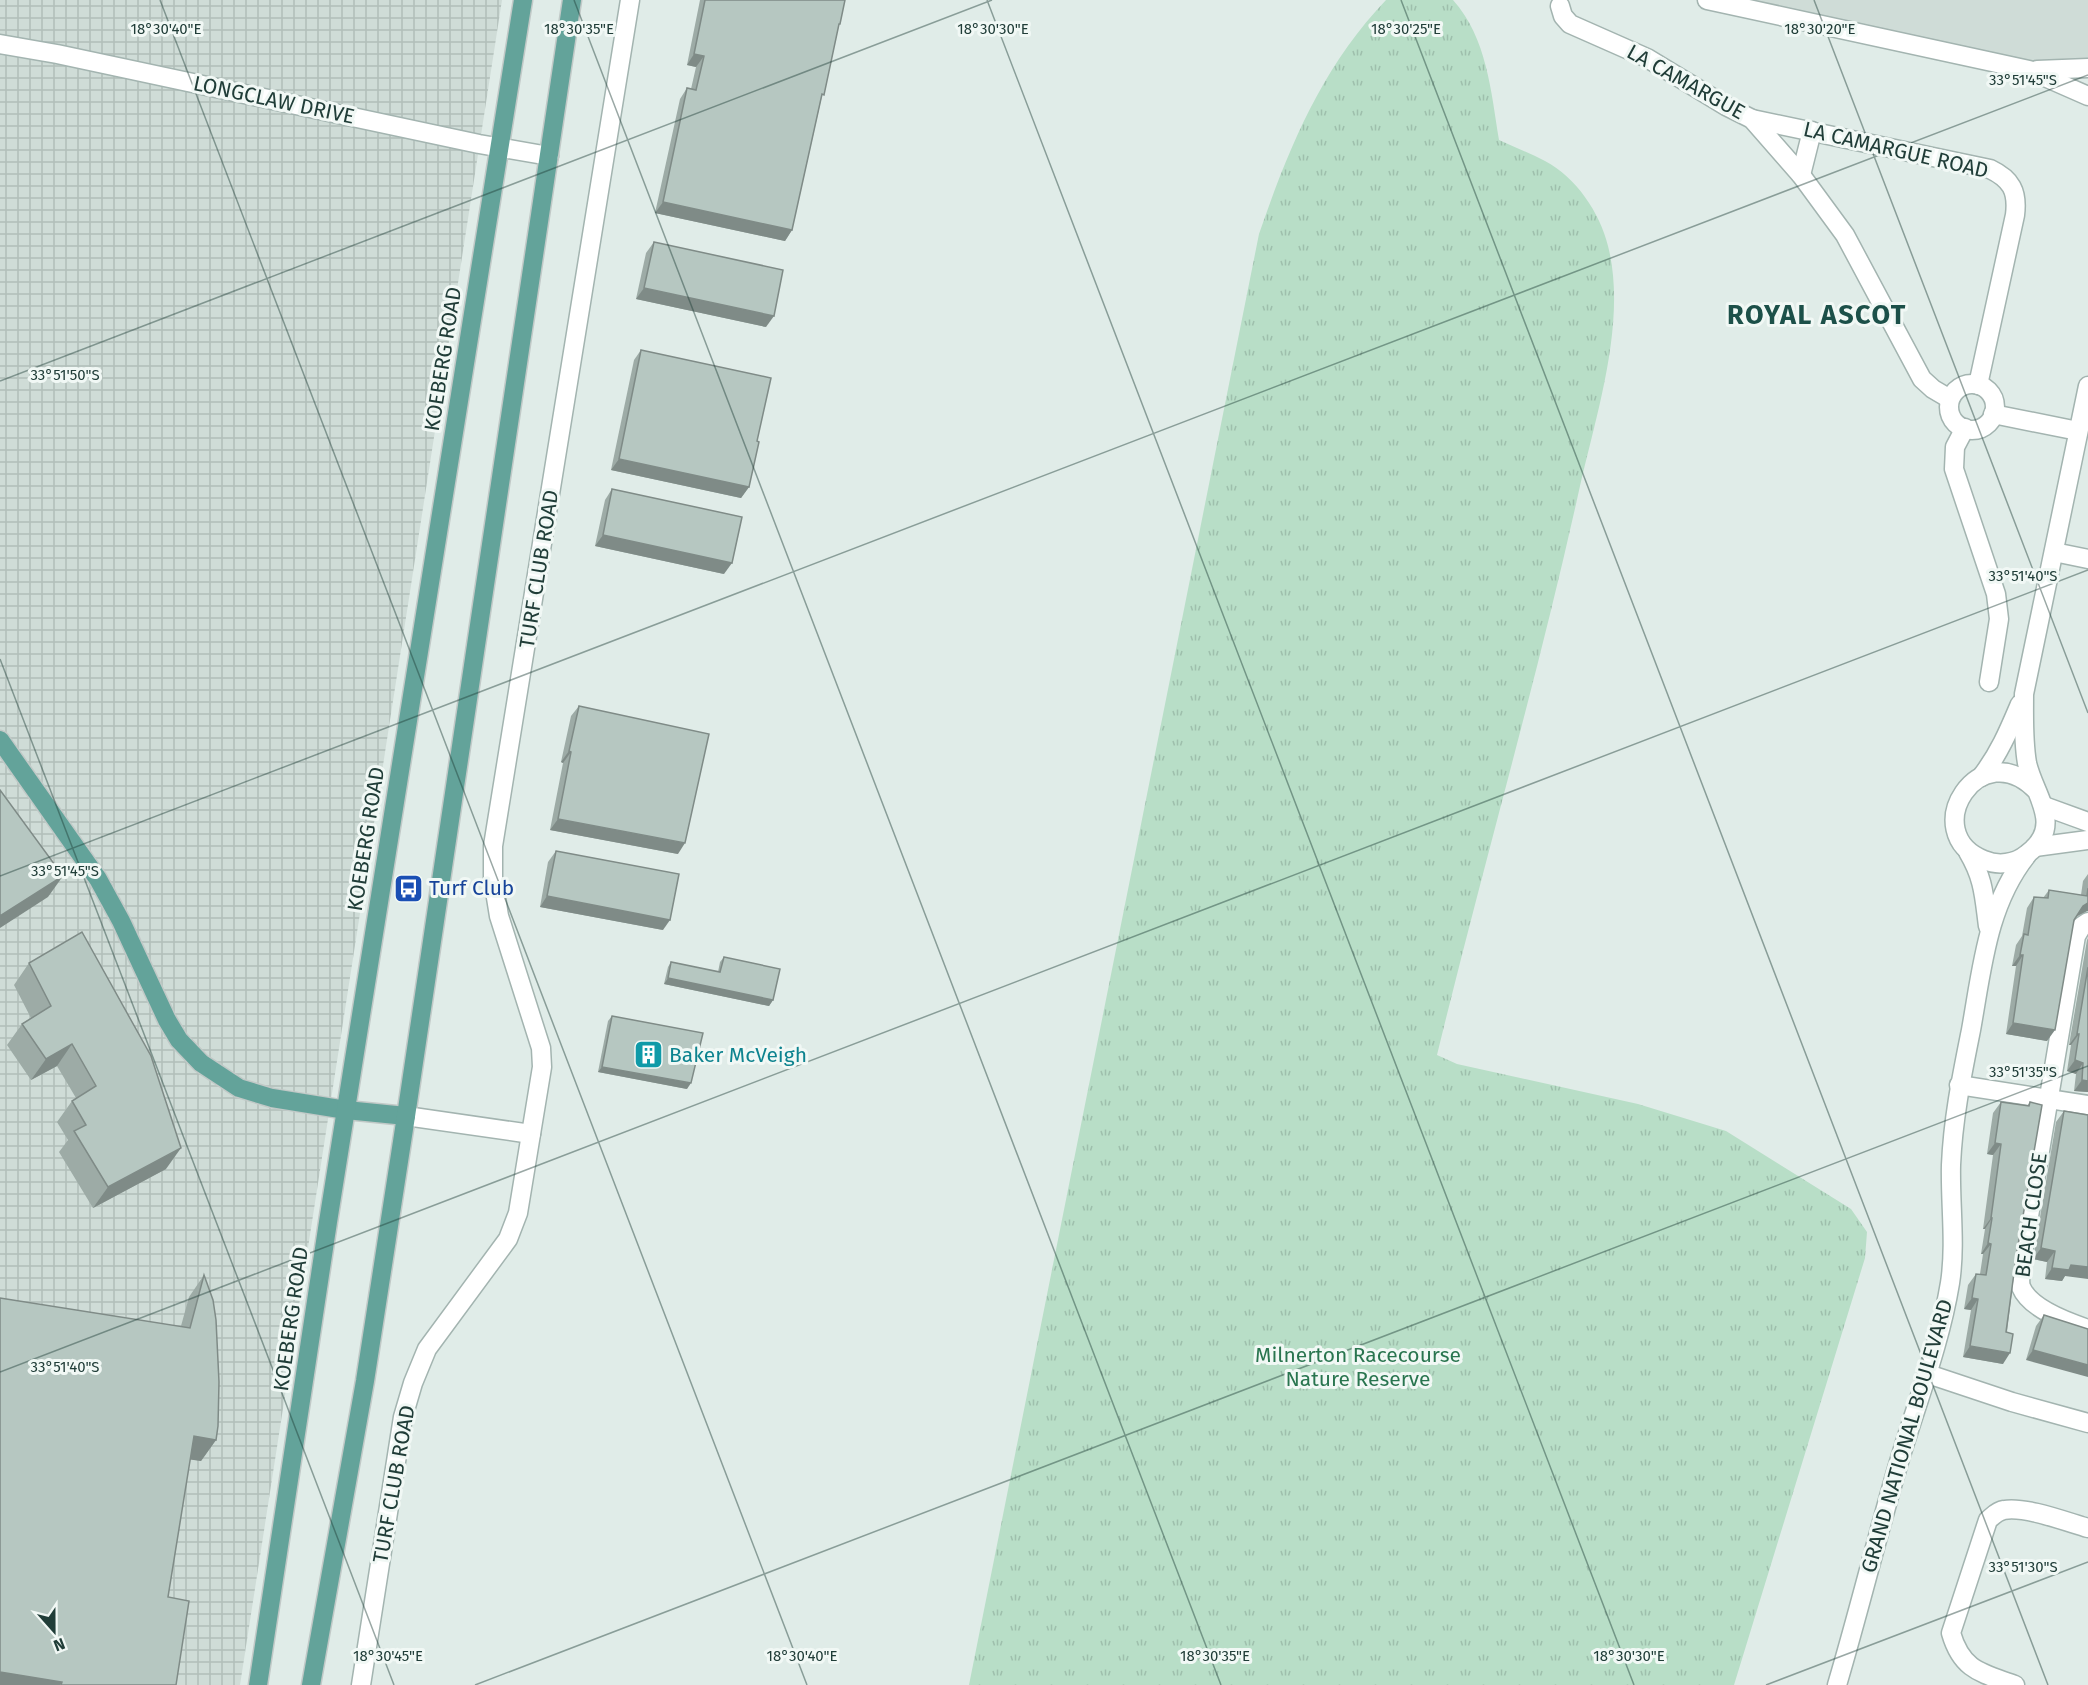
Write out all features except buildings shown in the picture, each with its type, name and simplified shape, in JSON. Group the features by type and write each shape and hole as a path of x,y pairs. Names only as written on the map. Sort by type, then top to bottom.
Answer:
{"main road":[{"name":"KOEBERG ROAD","path":"258,1685 346,1110 523,0"},
{"path":"311,1685 365,1381 572,0"},
{"path":"0,741 98,879 121,921 166,1020 179,1040 193,1055 210,1070 246,1090 272,1098 346,1110 406,1116"}],"street":[{"name":"TURF CLUB ROAD","path":"361,1685 406,1406 427,1349 508,1239 518,1213 542,1067 542,1048 499,916 493,879 493,846 630,0"},
{"path":"1707,0 2029,70 2088,96"},
{"name":"LA CAMARGUE","path":"1560,6 1563,16 1570,24 1647,58 1726,106 1752,119 1801,176 1845,235 1915,368 1933,389 1950,399"},
{"name":"LONGCLAW DRIVE","path":"0,44 57,54 499,148 549,156"},
{"path":"2029,70 2088,68"},
{"name":"LA CAMARGUE ROAD","path":"1752,119 1990,169 2003,176 2014,190 2017,203 1978,385"},
{"path":"1801,176 1812,131"},
{"path":"1969,384 1978,385 1985,388 1992,396 1993,414 1984,426 1965,429 1953,420 1950,413 1950,399 1961,387 1969,384"},
{"path":"2024,694 2025,750 2028,766 2041,799 2045,827 2041,838 2031,851 2015,861 2002,864 1989,863 1967,850 1955,829 1954,816 1962,792 1981,777 1994,760 2024,694 2088,386"},
{"path":"1993,414 2078,431"},
{"path":"1965,429 1956,447 1954,469 1996,594 1999,619 1989,682"},
{"path":"2054,552 2088,559"},
{"path":"1981,777 1993,773 2012,774 2029,783 2041,799 2088,822"},
{"path":"2031,851 2088,840"},
{"name":"GRAND NATIONAL BOULEVARD","path":"1967,850 1979,870 1985,893 1989,934"},
{"name":"GRAND NATIONAL BOULEVARD","path":"1837,1685 1899,1461 1928,1374 1950,1282 1951,1166 1954,1121 1989,934 2006,886 2031,851"},
{"name":"BEACH CLOSE","path":"2088,922 2082,926 2076,936 2021,1264 2020,1285 2028,1299 2064,1321 2088,1329"},
{"path":"1959,1085 2088,1104"},
{"path":"406,1116 531,1134"},
{"path":"1928,1374 2012,1402 2088,1423"},
{"path":"2015,1685 1973,1669 1955,1648 1951,1633 1988,1520 2006,1509 2042,1515 2088,1528"}],"shaded area":[{"path":"0,0 502,0 240,1685 0,1685"},
{"path":"1707,0 2088,0 2088,68 2071,69"}],"green space":[{"name":"Milnerton Racecourse Nature Reserve","path":"1386,0 1453,0 1473,31 1486,66 1499,140 1545,161 1567,176 1576,186 1599,221 1608,246 1613,275 1614,304 1608,366 1546,629 1437,1055 1457,1064 1638,1104 1726,1131 1851,1209 1867,1232 1865,1258 1734,1685 969,1685 1259,234 1282,170 1310,110 1343,53"}],"place":[{"name":"Turf Club","path":"408,888"},
{"name":"Baker McVeigh","path":"648,1055"}],"district":[{"name":"ROYAL ASCOT","path":"1817,315"}]}
